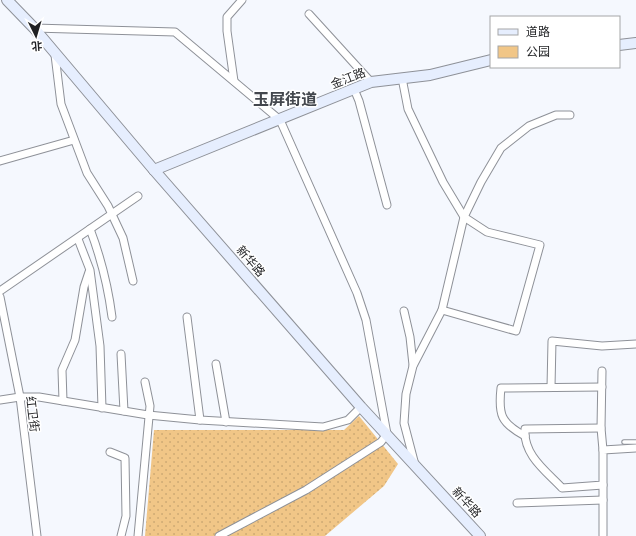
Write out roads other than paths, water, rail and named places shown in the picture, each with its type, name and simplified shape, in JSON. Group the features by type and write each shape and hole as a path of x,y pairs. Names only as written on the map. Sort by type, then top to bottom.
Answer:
{"street":[{"name":"新华路","path":"7,0 34,28 55,55 154,170 361,407 384,438 415,465 480,536"},
{"path":"234,80 227,31 228,17 242,0"},
{"path":"309,14 371,82"},
{"path":"34,28 175,32 234,80 280,120 357,293 366,320 384,438 306,490 219,536"},
{"path":"620,45 636,43"},
{"path":"55,55 61,104 86,173 111,214 123,238 133,281"},
{"name":"金江路","path":"154,170 371,82 430,75 490,60"},
{"path":"402,78 408,109 443,182 464,217 487,232 540,245 516,331 442,310"},
{"path":"354,89 359,100 387,205"},
{"path":"415,465 404,423 406,394 413,366 442,310 464,217 481,182 501,148 529,126 556,115 570,115"},
{"path":"0,161 74,140"},
{"path":"0,291 78,239 138,196"},
{"path":"90,229 100,256 109,292 112,317"},
{"path":"78,239 90,270 100,346 102,408"},
{"path":"63,401 62,370 75,340 84,287 90,270"},
{"name":"红卫街","path":"0,297 20,397 37,536"},
{"path":"404,312 410,337 413,366"},
{"path":"187,317 200,420"},
{"path":"551,387 552,341 602,346 636,344"},
{"path":"121,354 124,411"},
{"path":"216,364 226,422"},
{"path":"602,371 601,428 603,450 603,535"},
{"path":"138,536 150,406 145,382"},
{"path":"525,436 511,429 504,423 500,412 501,388 602,387"},
{"path":"0,400 20,397 39,397 148,415 226,422 323,427 348,420 361,407"},
{"path":"601,428 525,429 525,436 528,452 562,488 603,485"},
{"path":"603,450 636,448"},
{"path":"110,452 125,458 126,516 121,536"},
{"path":"517,503 603,500"}],"lane":[{"path":"624,442 636,442"}],"district":[{"name":"玉屏街道","path":"285,99"}]}
